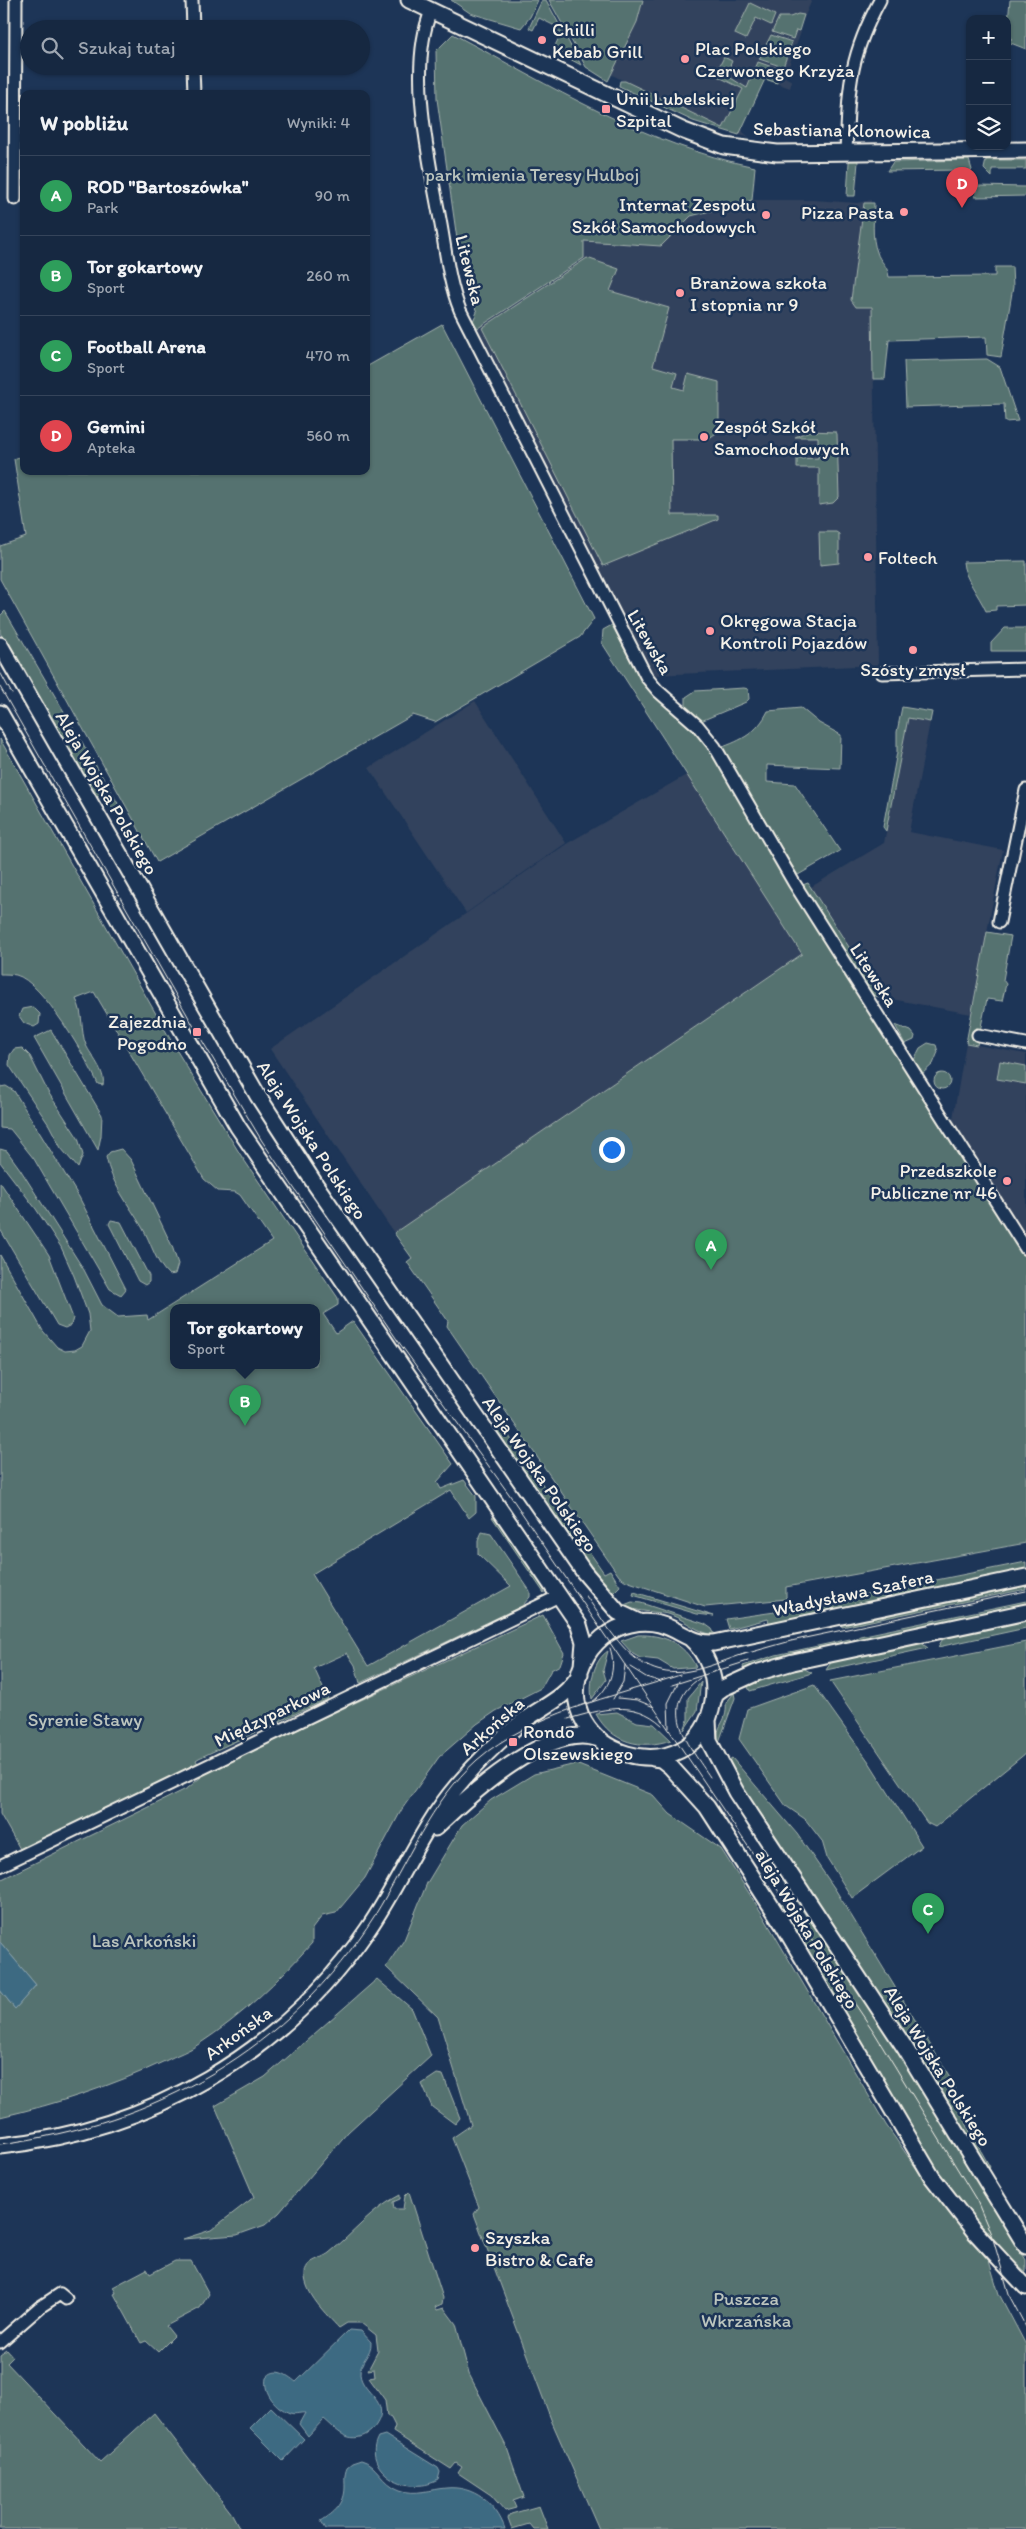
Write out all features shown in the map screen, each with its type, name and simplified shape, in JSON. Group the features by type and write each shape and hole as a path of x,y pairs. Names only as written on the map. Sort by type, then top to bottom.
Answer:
{"main road":[{"name":"Sebastiana Klonowica","path":"420,4 711,142 757,152 1026,150"},
{"name":"Aleja Wojska Polskiego","path":"0,645 231,1052 274,1121 584,1572 618,1612 639,1622"},
{"path":"0,714 242,1135 559,1596 583,1634 585,1651 581,1670 578,1690 580,1708 588,1726 598,1739 624,1754 653,1758 674,1752 689,1743 701,1730 709,1716 714,1699 712,1672 693,1642 662,1624 639,1622 620,1627 604,1636 590,1651 581,1670"},
{"name":"Władysława Szafera","path":"693,1642 714,1643 1026,1577"},
{"path":"714,1699 723,1688 777,1667 1026,1612"},
{"name":"Arkońska","path":"0,2146 40,2141 91,2130 130,2117 176,2097 218,2074 262,2044 300,2011 329,1980 362,1938 443,1804 461,1781 516,1726 566,1694 581,1670"},
{"name":"aleja Wojska Polskiego","path":"709,1716 707,1737 725,1773 814,1909"},
{"name":"Arkońska","path":"421,1841 477,1788 519,1760 575,1736 588,1736 598,1739"},
{"name":"aleja Wojska Polskiego","path":"653,1758 668,1764 694,1790 739,1855 907,2137 946,2196 1004,2262"},
{"name":"Aleja Wojska Polskiego","path":"814,1909 905,2048 1026,2246"},
{"path":"1004,2262 1026,2287"}],"street":[{"path":"15,199 16,0"},
{"path":"192,0 193,20"},
{"path":"846,152 848,98 854,60 862,35 880,0"},
{"name":"Litewska","path":"420,4 423,111 427,146 450,276 460,310 647,678 658,691 705,734 719,753 794,883 1026,1249"},
{"path":"193,75 194,90"},
{"path":"882,673 1026,670"},
{"path":"999,922 1026,790"},
{"path":"978,1035 1026,1044"},
{"name":"Międzyparkowa","path":"0,1866 559,1596"},
{"path":"1004,2262 1026,2274"},
{"path":"0,2342 49,2300 60,2294 66,2299"}],"shaded area":[{"name":"Plac Polskiego Czerwonego Krzyża","path":"640,0 812,0 798,31 801,32 785,77 792,81 790,88 765,79 742,127 743,132 749,137 733,134 604,71"},
{"name":"Zespół Szkół Samochodowych","path":"752,200 813,200 857,203 871,200 878,665 654,675 478,328 584,258 584,241 661,246 691,216"},
{"path":"475,701 566,843 466,913 369,768"},
{"path":"908,718 930,722 909,832 1003,850 971,1014 881,997 811,887 884,843"},
{"path":"688,774 802,954 394,1233 270,1049 568,843"},
{"name":"Przedszkole Publiczne nr 46","path":"966,1043 1026,1054 1026,1239 952,1124"},
{"path":"0,1942 36,1985 15,2009 0,1990"},
{"path":"349,2330 361,2331 371,2342 370,2351 361,2365 360,2374 362,2381 375,2398 381,2410 380,2417 373,2429 360,2437 354,2438 344,2435 324,2419 308,2436 299,2424 305,2413 290,2413 275,2404 267,2389 266,2378 270,2374 277,2372 285,2374 296,2382"},
{"path":"271,2407 304,2439 283,2461 250,2428"},
{"path":"385,2435 438,2468 440,2472 438,2480 426,2485 413,2485 390,2477 381,2469 376,2459 374,2448 378,2437"},
{"path":"361,2460 371,2465 388,2483 406,2492 456,2488 474,2493 490,2504 505,2529 326,2529 321,2521 330,2515 341,2503 345,2493 347,2467"}],"green space":[{"path":"451,0 538,0 530,17 521,28 470,13"},
{"path":"542,0 546,0 581,65 553,50 561,33 556,30 557,27 539,18 533,30 529,28"},
{"path":"549,0 643,0 637,22 608,81 586,67"},
{"path":"1010,0 1026,0 1026,49 1011,43 1011,15 1009,15"},
{"path":"750,3 775,15 771,25 756,18 746,39 735,34"},
{"path":"798,14 804,15 799,31 796,30 793,39 772,32 779,17 790,17"},
{"name":"park imienia Teresy Hulboj","path":"453,34 563,93 637,129 714,157 755,167 752,200 691,216 661,246 584,241 584,258 478,328 473,321 477,312 467,289 461,267 437,99 436,51"},
{"path":"771,35 792,42 783,67 759,59"},
{"path":"724,57 732,61 726,75 747,88 758,62 781,70 777,83 765,79 739,135 693,121 619,86 620,81 625,81 723,128 743,89 715,75"},
{"path":"851,159 857,159 858,162 855,196 847,196 849,162"},
{"path":"969,160 972,170 965,177 962,177 961,170 887,171 893,162"},
{"path":"986,160 1026,160 1026,169 992,169 992,177 984,169"},
{"path":"977,186 1026,187 1026,196 975,197"},
{"path":"864,203 874,203 873,234 875,246 889,277 995,276 995,267 1012,267 1013,287 1001,357 987,355 986,337 889,340 885,379 873,379 872,307 856,307 851,300"},
{"path":"587,258 619,269 610,291 669,308 653,366 677,373 673,387 684,390 688,374 719,382 719,431 708,439 671,439 672,515 718,515 718,519 603,566 482,328"},
{"path":"442,324 594,619 580,637 435,722 413,715 157,862 0,579 0,546 26,537 14,459 20,457 20,475 370,475 370,365"},
{"path":"987,359 1000,367 1018,421 1005,422 1004,404 906,407 904,361"},
{"path":"809,431 836,432 837,434 839,497 833,503 819,505 819,468 797,468 797,459 818,458 818,437 795,437"},
{"path":"819,532 836,532 839,534 839,563 820,565"},
{"path":"1026,561 1026,605 996,606 996,610 986,611 969,580 963,562"},
{"path":"5,611 123,812 118,814 104,799 91,793 0,633 0,616"},
{"path":"612,625 642,683 694,729 720,762 1026,1255 1026,1543 786,1587 786,1599 705,1607 626,1581 619,1576 447,1326 448,1321 407,1262 412,1258 394,1233 802,954 602,643 603,630"},
{"path":"1005,628 1026,628 1026,651 991,651 991,643"},
{"path":"748,689 749,699 746,702 701,721 686,707 686,697 695,691"},
{"path":"902,707 932,712 930,722 908,718 886,831 883,827 897,752 897,732"},
{"path":"801,708 819,723 841,735 840,768 767,765 767,782 795,784 840,851 798,875 720,748 748,735 764,719 768,711"},
{"name":"Syrenie Stawy","path":"0,739 177,1051 240,1154 338,1298 338,1305 323,1314 336,1333 353,1321 453,1464 437,1482 441,1489 464,1480 476,1496 476,1512 469,1518 451,1490 312,1574 368,1666 511,1586 478,1554 478,1541 482,1532 491,1534 530,1591 530,1597 522,1606 360,1683 355,1665 347,1653 314,1668 328,1699 199,1758 196,1760 198,1764 20,1849 0,1814 0,1255 43,1331 57,1347 65,1351 75,1350 82,1346 90,1331 88,1314 61,1247 36,1209 0,1162 0,1149 7,1151 20,1169 84,1270 102,1305 118,1317 147,1315 148,1320 170,1306 170,1369 320,1369 320,1304 173,1304 272,1241 240,1195 235,1192 218,1191 204,1179 94,992 76,999 80,1010 84,1039 100,1070 103,1085 98,1084 63,1022 38,991 27,980 10,974 0,974"},
{"path":"808,883 881,997 870,995 800,886"},
{"path":"987,932 1011,936 1003,980 1006,984 1002,1001 987,999 977,1045 966,1043"},
{"path":"33,1007 40,1014 39,1024 34,1027 24,1023 19,1016 22,1009"},
{"path":"895,1025 911,1031 915,1036 914,1040 905,1044"},
{"path":"51,1030 102,1115 98,1150 34,1038"},
{"path":"928,1043 936,1045 938,1052 933,1064 922,1074 914,1060 920,1048"},
{"path":"22,1048 30,1056 48,1092 78,1138 83,1155 78,1168 61,1148 49,1125 9,1065 10,1055 14,1049"},
{"path":"1000,1061 1026,1066 1026,1084 997,1079"},
{"path":"942,1073 950,1081 942,1089 934,1081"},
{"path":"6,1086 14,1091 79,1197 126,1289 121,1295 110,1289 34,1159 10,1129 0,1128 0,1087"},
{"path":"121,1149 131,1160 172,1246 178,1264 175,1274 169,1275 160,1264 142,1227 121,1194 108,1167 106,1157 110,1152"},
{"path":"0,1182 49,1255 73,1318 71,1325 65,1328 57,1325 0,1229"},
{"path":"111,1220 121,1222 149,1276 149,1282 145,1285 138,1281 109,1224"},
{"path":"493,1413 604,1573 610,1570 620,1586 611,1595 591,1571 498,1437"},
{"path":"492,1517 497,1519 544,1586 544,1593"},
{"path":"1026,1562 1026,1571 770,1625 768,1619 729,1629 726,1619 782,1611"},
{"path":"1026,1583 1026,1589 842,1627 841,1624 888,1614 880,1619 894,1612"},
{"path":"634,1592 714,1616 697,1614 633,1595"},
{"path":"1026,1601 1026,1606 828,1647 851,1641 860,1636"},
{"path":"632,1602 641,1603 705,1624 712,1629 715,1635 703,1632 671,1615 635,1610 624,1605"},
{"name":"Las Arkoński","path":"543,1615 564,1653 560,1665 551,1670 541,1688 496,1711 477,1724 439,1757 402,1809 365,1878 336,1913 322,1916 312,1929 312,1943 259,1997 230,2022 191,2049 84,2094 0,2117 0,1990 15,2009 36,1985 0,1942 0,1880 188,1788 207,1772"},
{"path":"1026,1619 1026,1628 938,1647 944,1637"},
{"path":"638,1635 656,1636 672,1642 685,1652 696,1667 673,1669 658,1660 640,1658 633,1654 621,1641"},
{"path":"850,1639 851,1641 768,1661 744,1670 743,1666 776,1655"},
{"path":"920,1642 928,1648 826,1670 832,1661"},
{"path":"1026,1642 1026,1753 935,1827 927,1823 830,1681"},
{"path":"608,1651 603,1670 606,1680 592,1699 591,1686 596,1666"},
{"path":"803,1668 812,1673 750,1691 747,1685"},
{"path":"701,1682 697,1711 684,1730 688,1720 688,1698"},
{"path":"814,1685 869,1762 922,1846 852,1898 827,1858 822,1841 805,1819 786,1806 739,1739 747,1709"},
{"path":"734,1693 735,1698 719,1742 718,1731 725,1716 726,1703"},
{"path":"617,1712 637,1722 654,1724 671,1740 660,1743 638,1744 619,1738 610,1732 596,1714"},
{"path":"732,1758 797,1834 835,1889 953,2082 968,2128 990,2167 987,2171 726,1762"},
{"name":"Puszcza Wkrzańska","path":"576,1764 653,1795 670,1814 721,1849 761,1912 886,2125 935,2195 989,2261 999,2294 1026,2345 1026,2529 599,2529 552,2422 474,2214 479,2207 452,2138 471,2125 438,2017 386,1967 404,1940 427,1883 462,1825 491,1800 534,1774"},
{"path":"797,1898 891,2038 1026,2260 1026,2272 987,2236 949,2191 780,1906 782,1904 800,1928 810,1922 795,1899"},
{"path":"377,1979 412,2009 431,2056 348,2132 279,2213 265,2225 237,2235 183,2239 211,2230 254,2197 215,2106 265,2077"},
{"path":"437,2074 443,2075 460,2118 455,2124 432,2107 422,2084"},
{"path":"409,2192 443,2298 442,2304 435,2307 437,2310 444,2308 456,2324 469,2374 507,2448 524,2497 513,2501 516,2508 505,2511 491,2495 458,2473 462,2467 456,2463 451,2469 393,2432 395,2426 391,2418 387,2416 385,2400 369,2378 375,2377 374,2369 368,2370 378,2351 376,2335 361,2323 347,2323 339,2328 328,2317 308,2289 305,2274 310,2263 329,2253 380,2207 400,2195 400,2199 393,2202 394,2209 403,2209 405,2196"},
{"path":"175,2261 191,2261 209,2294 200,2308 166,2326 174,2336 158,2352 146,2341 141,2343 114,2294 116,2293 113,2287 147,2269 150,2274"},
{"path":"7,2350 13,2357 7,2363 100,2462 154,2413 232,2514 240,2529 0,2529 0,2355"},
{"path":"539,2506 548,2529 533,2529 529,2524 512,2529 508,2518 511,2514"}],"tram line":[{"path":"0,672 12,694"},
{"path":"0,687 197,1032 262,1141 398,1341 509,1494 874,2032 977,2201 993,2239 1010,2297 1026,2327"},
{"path":"741,1655 791,1641 1026,1591"},
{"path":"586,1596 627,1651 640,1662 654,1669 670,1672 696,1670 747,1653"},
{"path":"592,1702 603,1691 610,1678 613,1663 610,1648"},
{"path":"672,1685 748,1661"},
{"path":"613,1699 623,1682 625,1665"},
{"path":"630,1667 646,1677 661,1682"},
{"path":"0,2144 57,2134 112,2119 165,2098 214,2073 260,2042 302,2005 341,1963 375,1915 433,1813 446,1794 477,1760 498,1744 547,1718 680,1675"},
{"path":"700,1678 687,1689 680,1701 679,1714 686,1740 710,1777"},
{"path":"669,1728 668,1703 679,1681"},
{"path":"618,1698 637,1700 654,1707"},
{"path":"568,1719 616,1708 640,1711 662,1725"}],"place":[{"name":"Chilli Kebab Grill","path":"542,40"},
{"name":"Plac Polskiego Czerwonego Krzyża","path":"685,59"},
{"name":"Unii Lubelskiej Szpital","path":"606,109"},
{"name":"Gemini","path":"962,208"},
{"name":"Pizza Pasta","path":"904,212"},
{"name":"Internat Zespołu Szkół Samochodowych","path":"766,215"},
{"name":"Branżowa szkoła I stopnia nr 9","path":"680,293"},
{"name":"Zespół Szkół Samochodowych","path":"704,437"},
{"name":"Foltech","path":"868,557"},
{"name":"Okręgowa Stacja Kontroli Pojazdów","path":"710,631"},
{"name":"Szósty zmysł","path":"913,650"},
{"name":"Zajezdnia Pogodno","path":"197,1032"},
{"name":"Przedszkole Publiczne nr 46","path":"1007,1181"},
{"name":"ROD \"Bartoszówka\"","path":"711,1270"},
{"name":"Tor gokartowy","path":"245,1426"},
{"name":"Rondo Olszewskiego","path":"513,1742"},
{"name":"Football Arena","path":"928,1934"},
{"name":"Szyszka Bistro & Cafe","path":"475,2248"}]}
